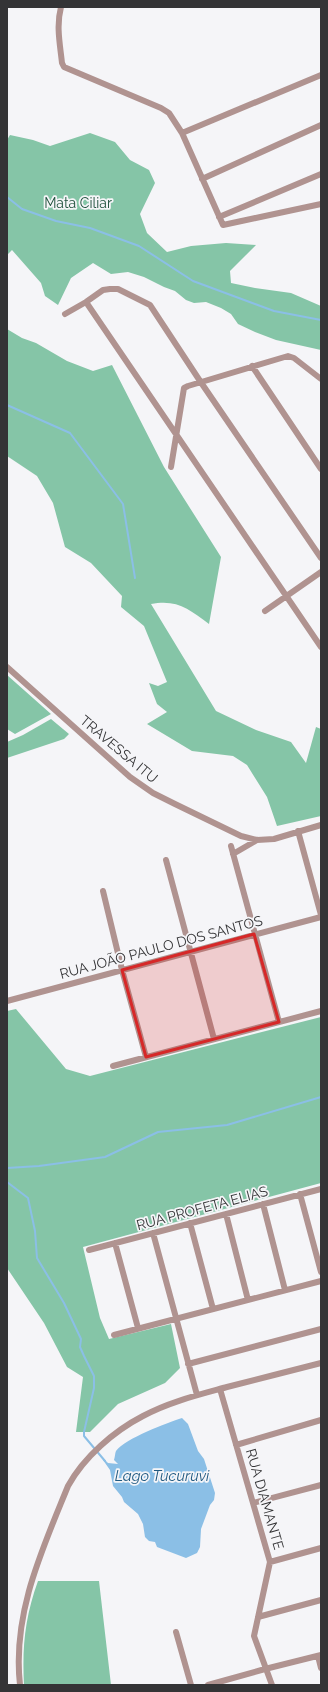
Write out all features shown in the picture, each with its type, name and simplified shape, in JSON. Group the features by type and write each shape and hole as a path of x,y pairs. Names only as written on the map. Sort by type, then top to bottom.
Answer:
{"street":[{"path":"61,7 58,20 62,63 64,67 161,108 169,113 182,133 223,225 321,204"},
{"path":"182,133 321,75"},
{"path":"202,179 321,125"},
{"path":"219,217 240,210 321,174"},
{"path":"240,210 245,220"},
{"path":"65,314 103,290 118,288 150,305 321,558"},
{"path":"86,302 321,648"},
{"path":"171,467 184,388 200,381 288,356 294,358 321,379"},
{"path":"252,366 321,469"},
{"path":"265,611 321,572"},
{"name":"TRAVESSA ITU","path":"7,667 124,772 146,789 241,836 257,840 274,838 321,825"},
{"path":"298,831 321,916"},
{"path":"233,854 257,840"},
{"path":"231,846 279,1022"},
{"path":"166,860 214,1039"},
{"path":"103,891 122,970 146,1057"},
{"name":"RUA JOÃO PAULO DOS SANTOS","path":"7,1002 321,916"},
{"path":"113,1066 321,1011"},
{"name":"RUA PROFETA ELIAS","path":"89,1250 321,1189"},
{"path":"300,1194 321,1272"},
{"path":"263,1204 285,1290"},
{"path":"226,1214 248,1300"},
{"path":"190,1223 213,1309"},
{"path":"153,1233 197,1395"},
{"path":"115,1243 138,1328"},
{"path":"114,1335 321,1281"},
{"path":"188,1364 321,1329"},
{"path":"20,1685 18,1657 20,1628 29,1587 68,1486 79,1468 97,1450 122,1429 142,1416 197,1395 321,1363"},
{"name":"RUA DIAMANTE","path":"220,1389 270,1562 254,1636 272,1685"},
{"path":"236,1445 321,1420"},
{"path":"253,1503 321,1485"},
{"path":"270,1562 321,1548"},
{"path":"258,1618 321,1600"},
{"path":"176,1632 192,1685"},
{"path":"208,1685 319,1656 321,1668"}],"highlighted area":[{"path":"254,934 279,1022 146,1057 122,970"}],"green space":[{"name":"Mata Ciliar","path":"90,133 115,142 130,160 149,170 155,183 140,214 147,233 167,252 191,246 226,243 256,245 230,271 231,283 291,293 321,306 321,350 276,340 255,332 238,324 231,314 221,308 206,302 194,303 186,300 175,291 144,277 128,272 111,274 93,263 71,278 58,305 45,296 41,283 12,250 7,255 7,140 10,135 33,140 50,146"},
{"path":"7,329 22,338 36,343 67,361 93,371 112,365 164,467 221,557 209,624 182,606 168,603 151,604 216,711 256,730 291,742 306,763 316,727 321,729 321,816 277,826 267,797 247,765 233,756 192,751 147,724 167,712 157,704 149,683 158,686 167,682 144,626 121,607 122,596 91,563 65,547 53,503 37,476 7,456"},
{"path":"7,675 51,714 15,734 7,729"},
{"path":"51,719 69,734 64,739 7,758 7,742 23,735"},
{"path":"16,1009 66,1069 90,1076 321,1017 321,1183 83,1247 100,1318 109,1339 171,1324 180,1368 165,1383 118,1404 90,1432 76,1432 83,1377 67,1367 44,1323 7,1268 7,1011"},
{"path":"38,1581 99,1581 111,1685 24,1685 25,1632 30,1607"}],"water":[{"name":"Lago Tucuruvi","path":"182,1418 188,1424 198,1451 204,1459 215,1493 214,1500 210,1505 201,1529 200,1547 197,1553 186,1558 157,1547 155,1542 149,1541 145,1537 143,1524 138,1514 124,1502 113,1486 110,1470 103,1460 104,1459 108,1463 118,1464 114,1460 116,1451 121,1446 137,1436"}],"waterway":[{"path":"7,197 22,209 56,221 90,228 139,246 193,281 274,311 321,320"},
{"path":"7,405 70,433 123,504 135,578"},
{"path":"7,1168 39,1166 105,1157 158,1132 227,1125 321,1097"},
{"path":"7,1182 28,1198 35,1231 37,1258 64,1303 81,1339 80,1347 94,1376 94,1388 84,1436 105,1461"}]}
